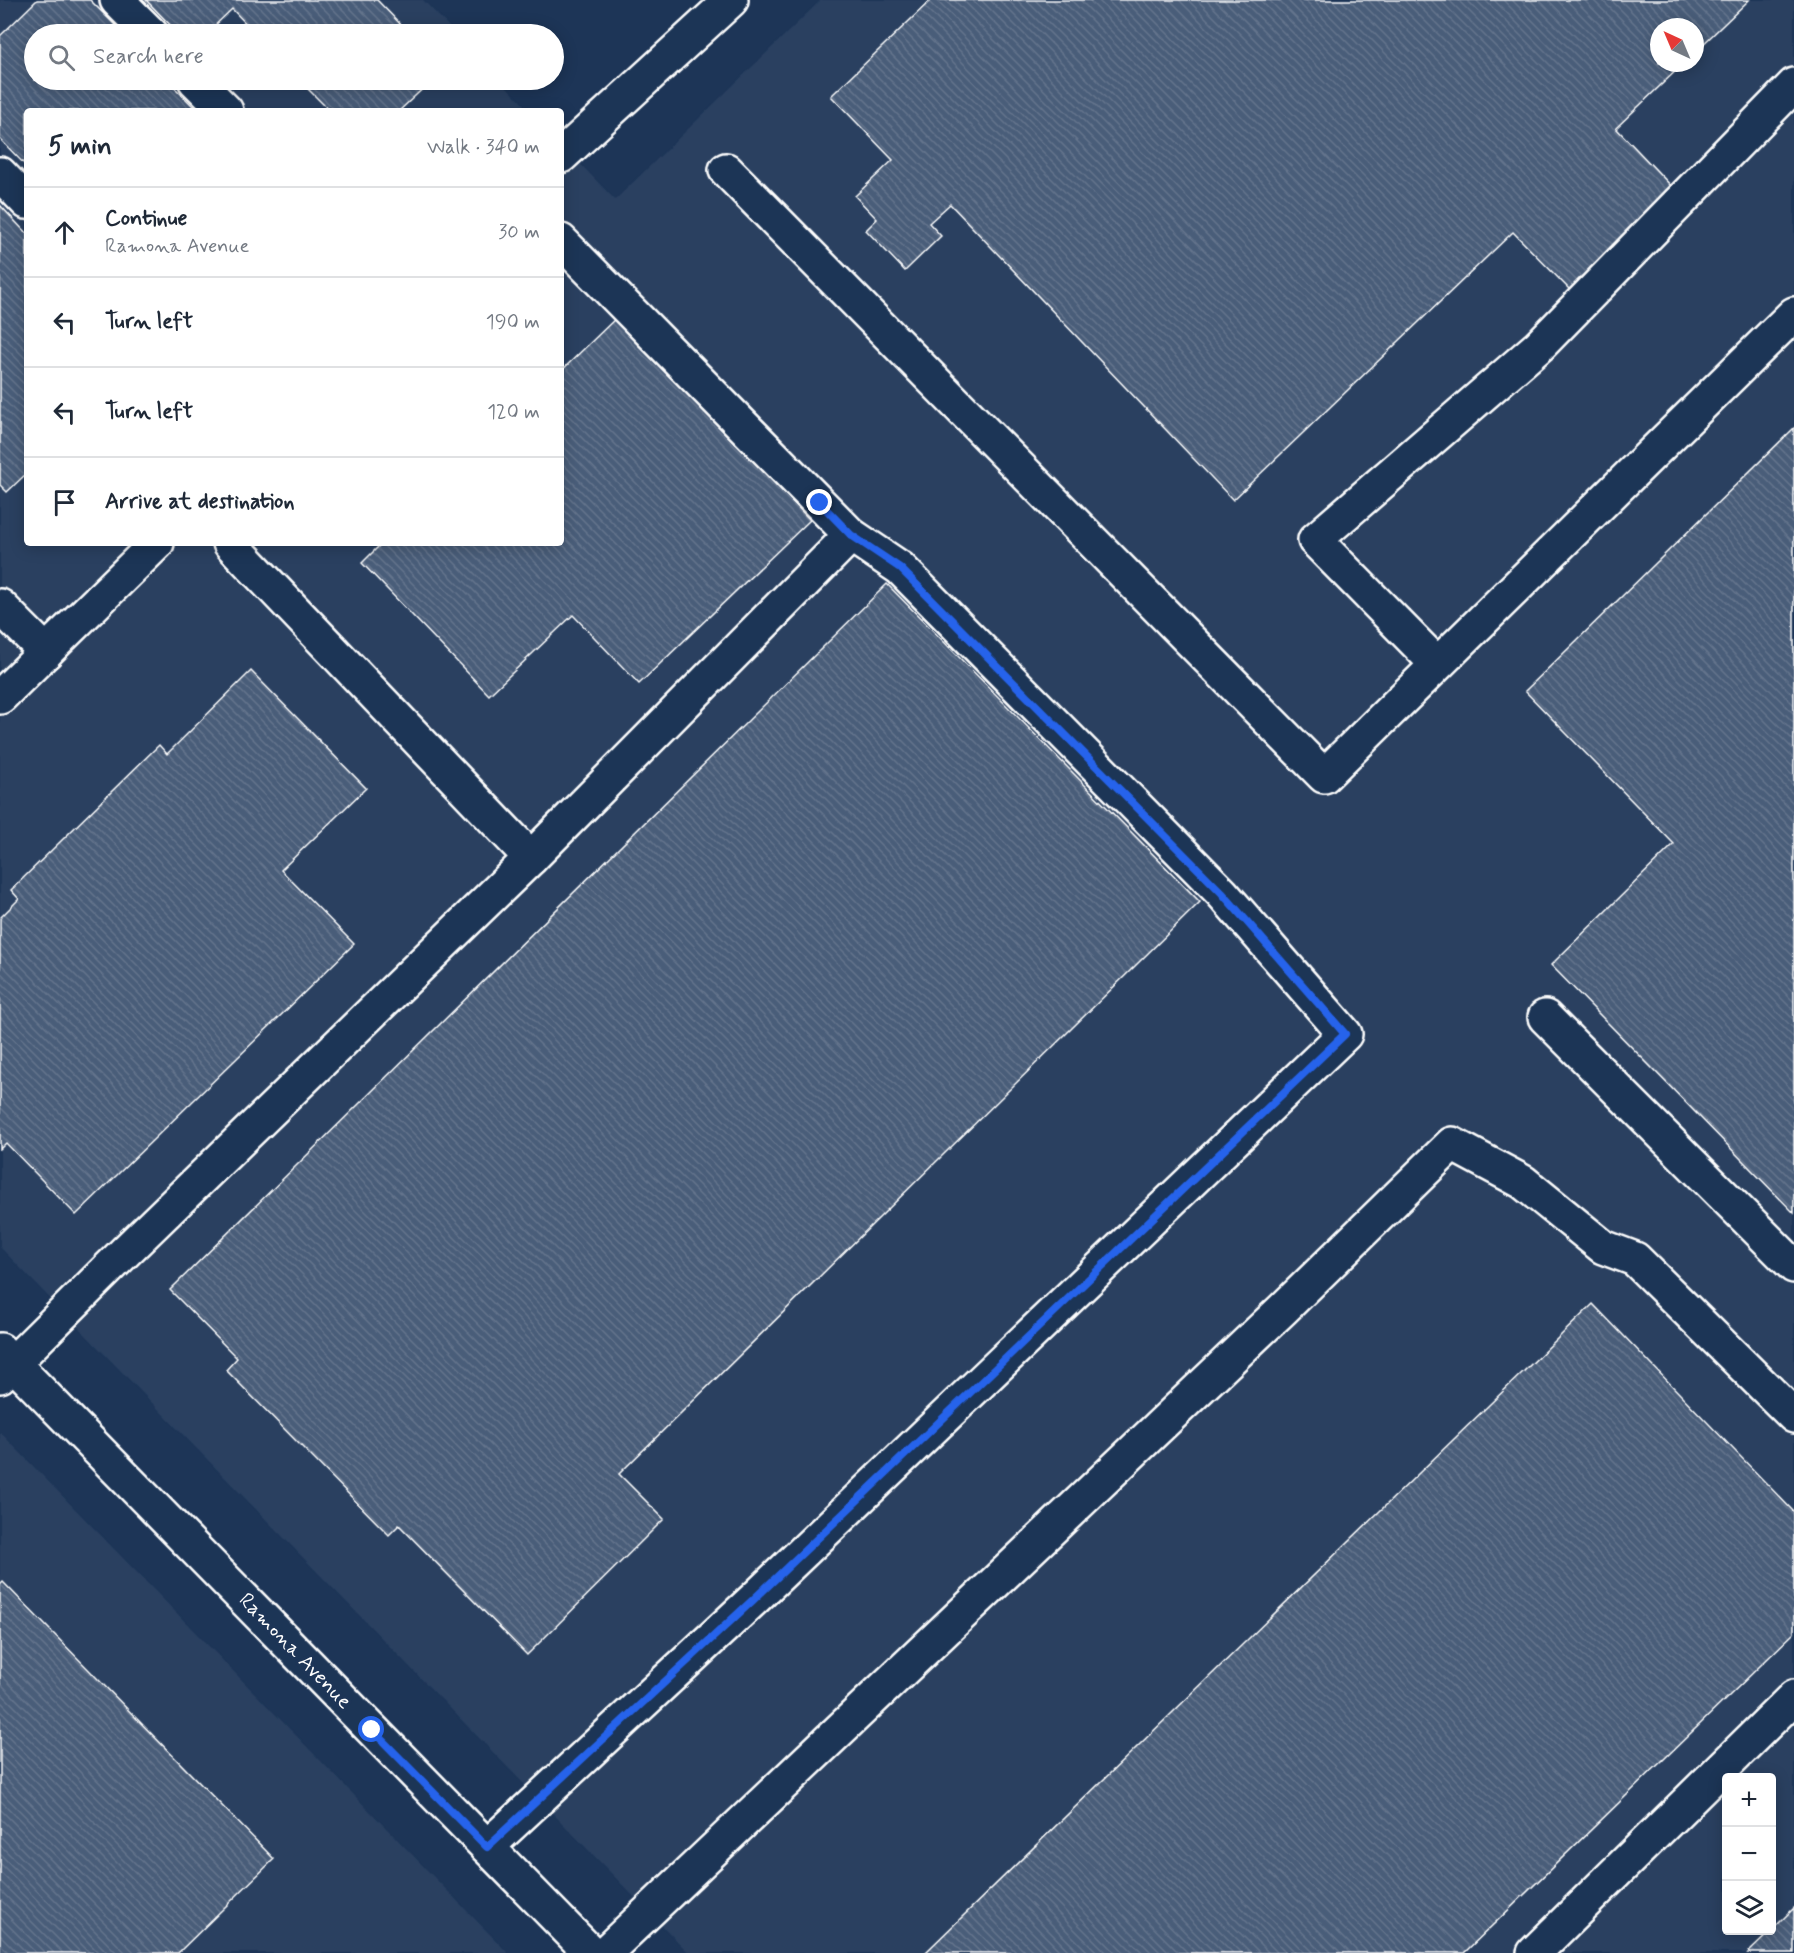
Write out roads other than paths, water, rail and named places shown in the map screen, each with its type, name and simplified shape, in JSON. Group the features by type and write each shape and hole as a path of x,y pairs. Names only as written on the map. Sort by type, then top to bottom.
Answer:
{"main road":[{"path":"117,0 141,24"},
{"path":"564,153 731,0"},
{"path":"1437,664 1315,540 1539,346 1794,86"},
{"path":"205,90 223,108"},
{"path":"726,170 1324,776 1794,314"},
{"path":"0,174 24,199"},
{"path":"487,1847 753,1600 1345,1034 1205,876 900,568 851,535 564,244"},
{"path":"4,1363 531,858 851,535"},
{"path":"0,697 154,546"},
{"path":"233,546 531,858"},
{"path":"0,606 46,652"},
{"path":"1545,1017 1794,1266"},
{"path":"605,1953 1283,1309 1452,1144 1523,1182 1603,1247 1635,1259 1794,1416"},
{"name":"Ramona Avenue","path":"4,1363 591,1953"},
{"path":"1534,1953 1794,1697"}]}
